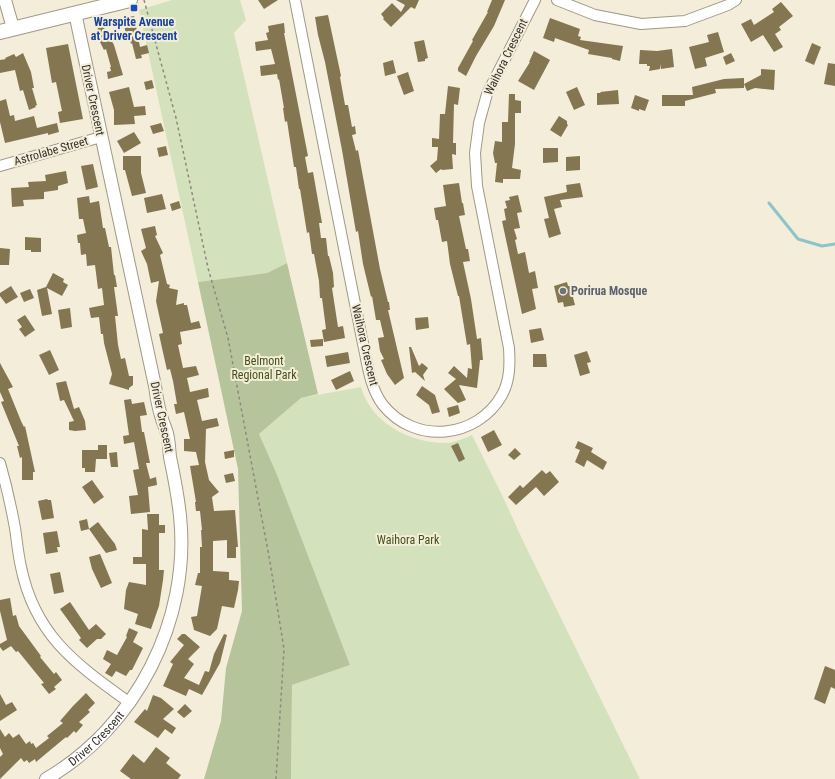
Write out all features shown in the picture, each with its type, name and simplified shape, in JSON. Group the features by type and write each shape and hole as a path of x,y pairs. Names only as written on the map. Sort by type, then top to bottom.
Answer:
{"main road":[{"path":"6,30 130,0"}],"street":[{"path":"5,0 6,30"},
{"name":"Waihora Crescent","path":"294,0 361,331 374,386 383,405 403,421 418,429 431,432 445,432 462,428 486,415 496,405 508,380 509,348 477,186 475,153 479,123 487,94 535,0"},
{"path":"557,0 595,15 641,24 685,21 728,5 736,0"},
{"name":"Driver Crescent","path":"46,779 63,768 93,744 107,730 130,703 156,657 172,612 180,566 182,532 179,502 166,429 158,410 155,386 75,13"},
{"name":"Astrolabe Street","path":"0,166 101,137"},
{"path":"0,463 8,491 20,567 29,596 39,616 53,638 75,662 130,703"}],"path":[{"path":"144,0 176,118 208,268 228,338 270,562 284,649 276,779"}],"green space":[{"path":"172,0 240,0 246,20 234,33 287,263 267,273 198,282 139,10"},
{"name":"Belmont Regional Park","path":"287,263 318,394 301,398 259,434 277,475 350,665 292,685 291,779 204,779 221,721 226,668 242,611 238,469 198,282 267,273"},
{"name":"Waihora Park","path":"361,387 366,400 374,412 383,421 407,435 421,440 448,443 472,435 640,779 291,779 292,685 350,665 259,434 301,398"}],"building":[{"path":"258,0 278,0 264,9"},
{"path":"396,0 419,0 415,9 411,7 391,27 383,19 384,18 381,14 392,3 401,12 405,5"},
{"path":"492,0 505,0 494,26 466,76 458,71 458,68 488,12"},
{"path":"781,2 793,16 779,27 781,30 775,34 783,47 774,52 763,35 751,42 741,24 751,19 754,25 774,12 772,9"},
{"path":"328,15 341,76 345,105 348,105 352,127 355,126 356,134 352,135 356,151 358,150 380,269 389,302 390,310 388,310 404,378 395,385 387,374 381,360 384,359 380,351 378,338 384,337 380,320 376,320 372,296 371,297 363,264 358,231 356,232 342,150 325,62 318,35 315,17"},
{"path":"134,16 140,47 147,45 149,53 141,55 142,58 136,59 132,43 131,44 130,40 127,41 123,18"},
{"path":"550,18 580,29 578,36 581,37 580,40 623,46 620,61 612,58 588,54 589,50 555,38 554,42 543,38"},
{"path":"284,23 284,33 308,156 305,157 308,173 313,172 322,223 319,223 321,238 326,238 328,256 333,273 334,287 332,288 338,327 343,326 345,338 324,342 322,330 326,329 322,298 320,298 319,281 314,254 312,254 309,232 307,233 287,121 285,122 279,79 278,80 277,74 261,76 260,66 275,64 271,49 256,51 255,42 268,40 266,33 269,32 268,26"},
{"path":"100,25 105,29 114,45 123,75 108,79 107,72 111,71 111,67 106,49 104,50 98,38 94,35"},
{"path":"718,32 724,52 705,58 707,66 695,69 689,47 709,42 707,35"},
{"path":"424,40 428,58 425,59 425,61 418,62 414,42"},
{"path":"812,43 821,47 814,65 805,61"},
{"path":"68,44 83,119 60,123 58,112 62,111 56,82 52,83 46,48"},
{"path":"672,49 674,67 661,69 661,64 660,69 649,71 650,66 647,66 647,64 639,64 640,50 657,51"},
{"path":"534,51 550,60 534,90 518,81 530,62"},
{"path":"23,53 31,72 34,88 32,88 37,105 29,110 23,90 20,91 15,70 0,73 0,60 6,59 5,58 14,54 16,57"},
{"path":"731,53 735,61 726,65 723,57"},
{"path":"393,60 396,73 385,76 383,63"},
{"path":"828,63 835,64 835,86 824,84"},
{"path":"761,69 775,70 774,90 755,88 747,91 744,84 761,75"},
{"path":"408,72 414,91 404,95 397,76"},
{"path":"744,78 744,88 715,89 716,93 685,101 685,106 662,106 662,95 693,95 692,87 724,79"},
{"path":"152,80 154,88 146,90 144,82"},
{"path":"448,86 460,88 458,105 454,104 453,143 456,143 456,155 452,154 453,169 441,169 436,173 430,166 437,160 438,147 432,147 432,138 439,139 440,114 445,114"},
{"path":"129,87 134,107 145,106 146,115 134,116 135,124 114,125 114,110 109,92"},
{"path":"577,87 585,105 574,110 566,92"},
{"path":"618,90 619,104 597,105 597,93"},
{"path":"509,94 515,94 515,100 521,101 521,113 515,113 515,144 512,168 521,170 520,179 503,179 503,183 495,182 497,163 495,163 493,153 495,141 502,142 502,122 508,122"},
{"path":"635,95 649,100 645,111 639,109 639,111 631,108"},
{"path":"6,99 10,116 14,115 15,121 34,116 37,128 57,123 59,132 48,135 48,133 5,143 0,122 0,101"},
{"path":"559,116 567,121 568,125 561,137 550,130"},
{"path":"161,123 164,131 153,134 150,126"},
{"path":"134,132 141,143 124,153 117,141"},
{"path":"166,146 168,155 159,157 157,148"},
{"path":"543,148 558,148 558,162 543,163"},
{"path":"123,156 141,156 141,173 146,193 132,196 125,170 123,170"},
{"path":"580,156 580,170 566,171 566,157"},
{"path":"93,164 98,187 86,190 81,166"},
{"path":"66,171 68,183 58,186 58,190 44,192 44,199 23,200 24,206 12,207 11,188 29,187 28,182 46,181 45,175"},
{"path":"459,183 465,215 459,216 470,261 463,262 471,299 477,339 481,338 483,360 480,360 477,388 459,385 466,400 458,403 444,389 456,379 448,373 454,366 467,378 468,368 472,369 470,344 467,345 459,296 450,264 447,241 442,242 434,208 446,206 443,185"},
{"path":"580,183 583,197 560,200 562,207 554,209 561,234 549,238 544,219 549,218 544,197 567,192 566,185"},
{"path":"162,194 166,209 147,213 144,198"},
{"path":"518,195 522,212 517,213 520,228 514,229 517,239 515,240 518,254 525,252 529,273 535,271 538,288 532,289 536,309 522,314 502,221 506,220 504,209 507,208 505,201 510,200 509,197"},
{"path":"89,196 90,203 99,201 103,228 105,228 109,247 111,247 117,287 114,287 118,316 115,316 118,345 121,359 125,358 129,376 133,376 133,385 129,388 129,390 109,384 112,374 103,334 101,334 99,317 91,318 89,308 104,305 102,288 98,289 95,265 87,266 86,254 81,255 80,243 78,243 77,235 86,233 83,219 79,219 77,198"},
{"path":"179,201 181,208 172,211 170,204"},
{"path":"155,226 157,235 155,236 163,253 160,255 167,284 170,285 169,288 178,290 176,305 184,303 184,305 187,305 191,323 199,321 201,328 180,332 182,344 178,345 183,368 196,366 199,375 187,378 190,392 208,388 209,397 197,400 202,421 217,418 219,426 206,429 205,462 209,480 219,492 212,497 214,511 235,510 238,547 236,547 236,558 227,558 227,540 213,541 213,571 229,572 229,580 239,581 238,590 234,608 222,606 217,629 210,636 194,630 191,617 197,616 202,586 195,585 198,573 200,573 200,547 202,547 202,530 200,511 196,511 190,466 199,465 196,452 184,451 184,439 190,439 184,412 176,414 174,404 177,404 173,381 170,369 167,370 159,334 163,333 156,301 159,281 151,283 147,264 141,251 146,248 141,229"},
{"path":"25,237 41,238 41,252 31,252 31,250 25,250"},
{"path":"0,248 10,249 9,265 0,265"},
{"path":"53,273 64,279 63,282 68,285 62,296 47,288 52,314 42,316 37,290 46,287"},
{"name":"Porirua Mosque","path":"567,282 568,286 570,286 575,305 564,307 563,302 558,303 554,286"},
{"path":"11,286 18,297 6,304 0,296 0,293"},
{"path":"30,289 34,298 24,302 20,293"},
{"path":"70,308 72,327 61,329 58,310"},
{"path":"25,315 35,330 25,337 19,329 22,327 17,320"},
{"path":"428,317 429,328 416,330 415,318"},
{"path":"541,328 544,340 531,343 529,330"},
{"path":"323,339 323,346 311,347 310,340"},
{"path":"409,347 411,347 419,366 422,363 428,368 423,375 425,381 415,372 412,373"},
{"path":"50,350 59,370 49,375 39,355"},
{"path":"587,351 591,362 587,363 590,373 580,376 574,355"},
{"path":"348,352 350,363 327,367 325,356"},
{"path":"533,354 546,354 547,367 533,367"},
{"path":"0,363 13,387 8,389 21,421 24,427 25,426 35,472 33,472 33,480 22,480 22,457 20,458 17,446 19,446 1,402 4,401 0,392"},
{"path":"350,371 354,381 336,390 331,380"},
{"path":"66,381 74,409 79,407 85,421 86,430 69,430 69,422 74,421 64,400 60,401 56,383"},
{"path":"422,386 435,395 440,412 432,414 429,405 416,395"},
{"path":"131,399 132,404 144,402 147,415 140,416 142,432 144,432 150,463 146,463 150,479 156,477 157,485 148,487 150,512 131,514 129,496 138,495 133,470 139,469 134,442 124,444 123,436 129,435 124,400"},
{"path":"458,405 460,413 449,417 447,408"},
{"path":"494,430 502,445 488,452 481,437"},
{"path":"578,441 593,448 591,452 607,462 603,470 587,460 584,467 575,462 580,450 575,448"},
{"path":"458,443 465,459 459,462 451,446"},
{"path":"98,445 107,445 107,459 96,459 95,472 85,472 85,468 82,468 82,450 98,450"},
{"path":"515,448 521,454 514,460 508,455"},
{"path":"234,450 234,457 225,459 224,452"},
{"path":"117,452 118,467 111,467 109,453"},
{"path":"542,470 546,474 550,471 559,482 544,496 536,487 516,505 508,497 520,485 523,488"},
{"path":"233,473 235,481 226,483 224,475"},
{"path":"92,480 104,497 94,504 82,487"},
{"path":"47,499 51,500 54,518 42,520 38,501"},
{"path":"147,514 159,514 159,525 165,525 165,533 159,533 159,570 164,570 163,580 159,606 151,629 135,624 138,614 124,609 126,590 129,582 146,585 146,564 133,564 133,557 142,557 142,529 148,530"},
{"path":"87,519 89,529 81,531 79,521"},
{"path":"98,522 115,544 117,550 106,553 89,529"},
{"path":"57,531 60,547 57,547 58,552 46,554 43,533"},
{"path":"100,554 112,583 101,588 92,569 89,557"},
{"path":"60,572 64,592 54,594 50,574"},
{"path":"10,598 13,616 16,615 19,626 41,656 40,657 54,674 56,672 62,680 54,687 56,689 49,694 41,684 44,683 18,651 16,652 11,646 3,651 0,647 0,644 7,640 0,611 0,600"},
{"path":"70,602 89,630 96,624 106,634 101,639 97,639 87,648 79,640 81,638 60,609"},
{"path":"129,628 138,632 133,642 143,648 132,670 130,670 126,676 116,671 112,677 105,673 111,664 103,659 107,650 117,655 127,637"},
{"path":"182,634 185,634 200,647 188,659 194,664 184,678 199,685 205,671 209,672 214,654 224,634 227,635 220,663 202,695 189,689 186,696 163,686 173,664 170,662 184,645 177,639"},
{"path":"825,666 835,670 835,689 831,687 825,704 814,699"},
{"path":"86,693 95,703 88,710 90,712 79,722 83,725 76,733 74,731 36,762 35,759 29,763 27,760 24,762 21,758 0,779 0,757 3,754 0,748 0,729 5,737 9,733 13,738 19,734 26,744 30,741 36,748 49,738 47,736 63,723 60,721"},
{"path":"0,694 6,705 12,702 17,710 0,721"},
{"path":"153,695 161,698 174,709 163,719 176,728 172,734 165,729 158,738 134,722 145,709 147,711"},
{"path":"185,704 192,711 184,718 177,712"},
{"path":"156,747 170,758 166,763 181,775 178,779 131,779 120,771 133,754 144,763"}],"waterway":[{"path":"769,203 798,239 822,246 835,244"}],"place":[{"name":"Warspite Avenue at Driver Crescent","path":"134,8"},
{"name":"Porirua Mosque","path":"563,291"}]}
